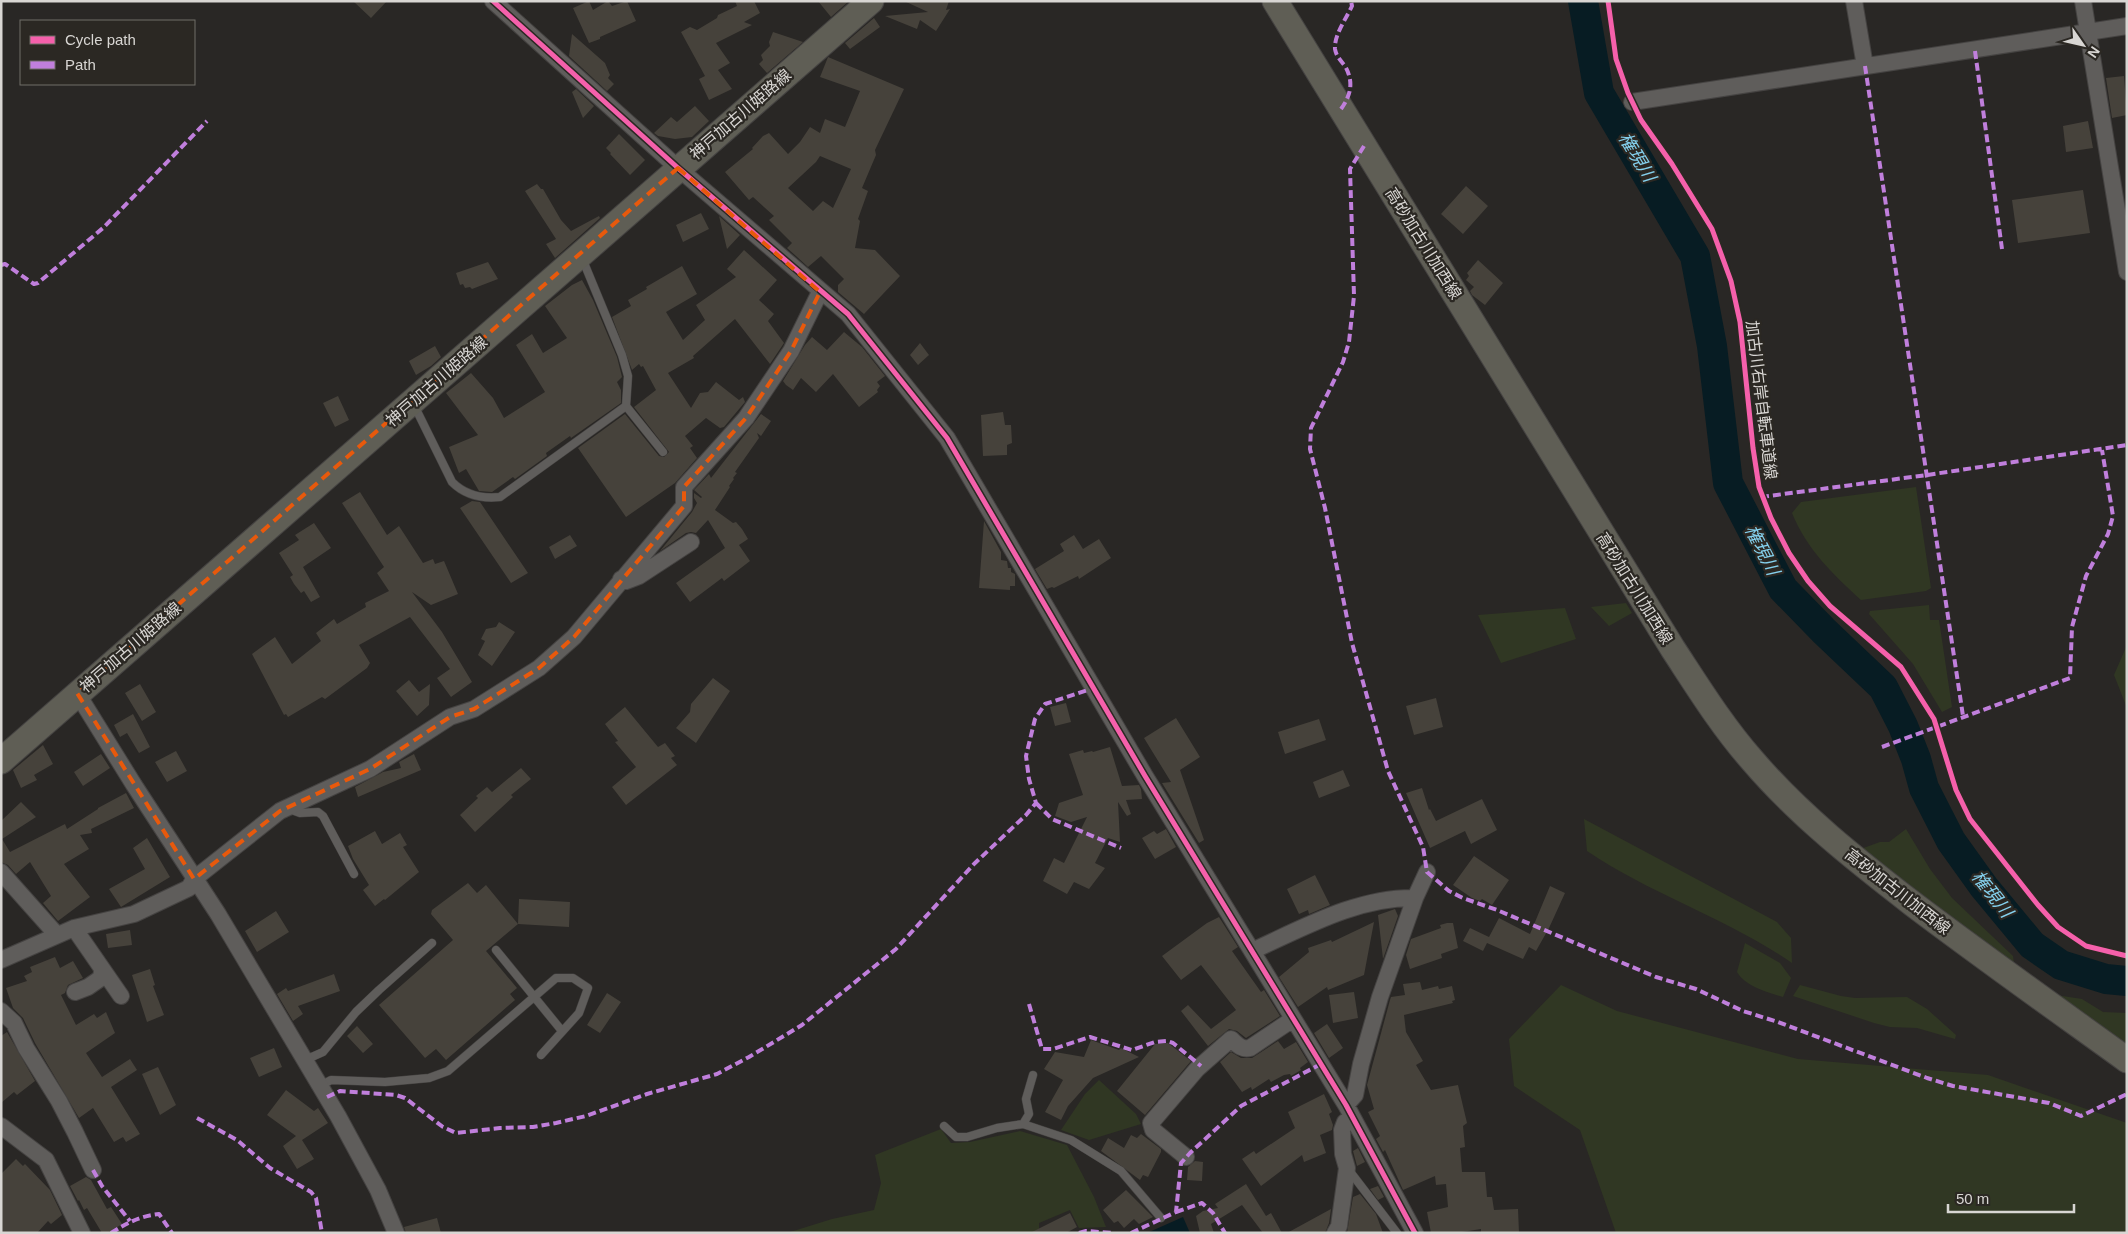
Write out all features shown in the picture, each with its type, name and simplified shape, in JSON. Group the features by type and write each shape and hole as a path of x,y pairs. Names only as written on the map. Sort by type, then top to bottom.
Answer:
{"main road":[{"name":"神戸加古川姫路線","path":"1,762 871,1"},
{"name":"高砂加古川加西線","path":"1274,1 1673,649 1709,705 1752,760 1798,809 1866,868 1938,923 2127,1060"}],"street":[{"path":"493,1 678,168 820,292 848,314 947,438 1145,776 1349,1111 1415,1233"},
{"path":"1854,1 1865,66"},
{"path":"2083,1 2127,272"},
{"path":"1632,102 2127,26"},
{"path":"1,960 74,928 134,914 189,888 194,879 287,808 370,769 450,717 474,709 539,668 574,637 684,506 684,487 746,418 791,351 820,292"},
{"path":"621,579 626,580 639,576 691,542"},
{"path":"78,693 194,879 218,914 305,1060 378,1190 396,1233"},
{"path":"1,872 57,934"},
{"path":"1335,1233 1339,1226 1347,1168 1342,1154 1342,1130 1355,1095 1372,1022 1415,898 1427,872"},
{"path":"1252,951 1334,914 1397,898 1415,898"},
{"path":"74,928 121,996"},
{"path":"75,992 88,987 101,978 102,971"},
{"path":"1,1011 14,1023 26,1048 59,1101 93,1170"},
{"path":"1186,1157 1153,1130 1150,1123 1197,1069 1231,1039 1245,1050 1293,1019"},
{"path":"1,1126 46,1160 82,1233"}],"lane":[{"path":"580,254 622,355 628,376 626,406 663,452"},
{"path":"412,401 452,482 458,488 471,495 487,498 500,498 626,406"},
{"path":"287,808 300,813 318,812 323,816 354,874"},
{"path":"305,1060 323,1052 373,995 432,943"},
{"path":"496,950 562,1031"},
{"path":"320,1086 331,1080 385,1082 429,1078 448,1071 556,978 573,978 588,988 578,1013 541,1055"},
{"path":"1023,1124 1029,1114 1026,1099 1033,1075"},
{"path":"944,1126 956,1138 1023,1124 1071,1140 1121,1171 1161,1218"},
{"path":"1347,1168 1397,1233"}],"highlighted area":[{"path":"678,168 820,292 791,351 746,418 684,487 684,506 574,637 539,668 474,709 450,717 370,769 280,811 194,879 77,693"}],"green space":[{"path":"1916,487 1931,588 1926,591 1861,600 1831,571 1813,550 1805,539 1792,513 1801,502"},
{"path":"1626,603 1632,613 1609,626 1591,607"},
{"path":"1929,605 1930,620 1939,620 1952,707 1942,712 1913,664 1869,614 1870,611"},
{"path":"1565,608 1576,639 1501,663 1478,615"},
{"path":"2127,645 2127,708 2114,675"},
{"path":"1584,819 1777,922 1791,938 1792,963 1742,933 1637,881 1587,851"},
{"path":"1906,829 1930,869 1952,898 2013,956 2014,964 1858,850 1880,842 1889,842"},
{"path":"1745,943 1780,963 1791,978 1783,997 1751,985 1737,972"},
{"path":"1561,985 1617,1011 1798,1059 1988,1075 2127,1123 2127,1233 1616,1233 1580,1130 1514,1086 1509,1039"},
{"path":"1800,985 1855,998 1907,997 1927,1009 1956,1035 1955,1039 1917,1028 1890,1027 1874,1023 1793,996"},
{"path":"2056,995 2082,999 2103,1012 2127,1013 2127,1048"},
{"path":"1099,1080 1136,1114 1141,1124 1089,1140 1061,1130 1085,1094"},
{"path":"941,1129 951,1143 970,1142 1020,1131 1067,1145 1094,1197 1106,1227 1079,1228 1070,1210 1039,1223 1039,1233 787,1233 832,1219 874,1210 881,1183 875,1155"}],"water":[{"path":"1183,1217 1190,1233 1147,1233"}],"building":[{"path":"353,1 387,1 371,18"},
{"path":"589,1 593,10 608,1 612,6 627,1 636,21 589,43 573,8"},
{"path":"735,1 754,1 760,13 744,22 752,25 716,43 730,63 718,70 732,89 709,100 699,79 705,76 681,32 690,27 697,30 717,18 718,15 737,6"},
{"path":"818,1 849,1 831,17"},
{"path":"904,1 949,1 946,10 950,9 936,31 920,20 917,29 885,16 928,12"},
{"path":"874,18 880,27 850,49 845,43"},
{"path":"773,32 803,42 767,73 759,64 763,60 761,55 770,46 769,42"},
{"path":"572,34 605,63 610,75 608,78 614,84 607,91 569,56"},
{"path":"828,57 904,89 875,150 876,155 862,188 868,191 858,219 860,221 855,248 875,250 900,276 864,314 838,292 838,285 844,279 821,256 808,267 787,248 792,243 769,220 774,216 753,197 749,200 725,172 753,149 763,136 769,133 788,154 800,142 810,127 820,133 825,119 845,127 860,91 820,77","holes":["820,156 851,169 833,208 823,201 813,211 788,188"]},
{"path":"2124,76 2127,115 2112,118 2106,78"},
{"path":"576,89 594,106 583,118 572,92"},
{"path":"695,106 709,121 692,137 675,139 658,136 654,133 671,117 677,122"},
{"path":"2088,121 2093,148 2066,152 2063,126"},
{"path":"619,134 645,160 630,175 606,148"},
{"path":"537,184 543,189 561,220 571,231 599,216 600,218 555,258 546,244 556,239 525,191"},
{"path":"1466,186 1488,206 1463,234 1441,214"},
{"path":"2083,190 2090,233 2018,243 2012,200"},
{"path":"701,213 709,229 683,242 676,225"},
{"path":"719,216 740,235 727,249"},
{"path":"744,250 777,280 759,300 774,314 768,321 784,343 770,364 735,319 693,356 694,358 668,373 691,408 700,393 708,392 716,382 739,400 743,397 745,402 724,427 720,428 706,418 685,436 693,446 690,448 697,458 675,483 626,517 578,448 625,414 659,456 664,457 669,452 634,407 656,390 643,366 641,367 639,364 632,370 612,317 631,306 628,300 682,266 697,294 666,312 683,340 705,320 696,305 736,277 727,269"},
{"path":"1478,260 1503,283 1485,305 1472,295 1470,291 1474,287 1466,280 1469,276 1467,273"},
{"path":"488,262 498,279 472,289 470,287 465,288 463,284 460,285 456,273"},
{"path":"582,280 593,300 617,357 622,377 617,382 621,390 621,403 546,453 547,456 515,479 513,477 492,492 479,491 466,469 459,473 449,447 478,435 446,393 471,373 493,398 504,418 545,392 516,345 532,334 543,353 567,338 545,306 572,285"},
{"path":"844,332 862,347 885,376 877,382 880,386 877,390 878,392 859,407 833,374 816,392 801,378 793,390 786,385 783,381 812,337 827,350"},
{"path":"920,343 929,355 918,365 910,355"},
{"path":"435,346 441,357 416,375 409,361"},
{"path":"338,396 349,420 335,427 323,403"},
{"path":"1003,412 1005,425 1011,425 1012,443 1007,445 1007,455 983,456 981,415"},
{"path":"761,414 771,421 761,436 757,433 759,438 735,472 737,473 730,487 715,510 733,523 736,522 742,529 748,539 739,545 750,561 724,581 722,578 690,602 676,583 725,548 708,520 696,533 686,533 660,551 692,512 697,503 694,493 702,497 694,490 709,474 711,478"},
{"path":"360,492 387,535 399,526 423,563 433,559 435,564 444,561 458,594 431,605 412,592 442,632 472,682 451,697 437,678 450,669 410,617 359,645 370,663 367,668 325,699 322,697 288,717 286,714 284,715 252,654 275,637 292,664 321,641 316,633 334,619 337,624 366,607 365,603 389,591 377,573 384,567 342,503"},
{"path":"472,501 480,502 528,573 511,583 460,508"},
{"path":"984,521 1001,552 1001,560 1007,561 1008,568 1011,568 1011,572 1015,574 1015,586 1010,586 1010,590 979,588"},
{"path":"314,523 331,548 303,567 320,597 311,602 304,591 301,593 294,584 290,577 293,575 279,553 299,540 295,535"},
{"path":"570,535 577,546 555,559 549,547"},
{"path":"1074,535 1083,549 1099,539 1111,558 1079,579 1078,576 1054,588 1047,589 1035,569 1064,551 1060,544"},
{"path":"499,622 515,632 492,666 478,655 485,641 481,639 486,629 496,627"},
{"path":"713,678 730,691 696,743 676,728 690,712 691,704"},
{"path":"409,680 419,692 430,684 429,705 417,716 396,691"},
{"path":"140,684 156,712 142,721 125,693"},
{"path":"1436,698 1443,727 1414,735 1406,706"},
{"path":"1066,703 1071,722 1055,726 1050,707"},
{"path":"625,707 658,747 665,743 675,756 671,758 677,765 626,805 612,787 636,767 615,742 618,741 605,724"},
{"path":"133,714 150,747 139,753 127,733 120,737 114,725"},
{"path":"1176,718 1200,757 1180,770 1204,840 1199,843 1162,783 1171,782 1144,738"},
{"path":"1319,719 1326,740 1285,754 1278,732"},
{"path":"43,745 53,764 34,775 37,780 21,788 13,770"},
{"path":"1110,747 1122,786 1139,785 1142,799 1126,800 1131,814 1127,816 1118,802 1120,842 1108,838 1095,863 1105,868 1089,889 1074,882 1067,894 1043,881 1054,858 1064,863 1087,817 1071,822 1055,816 1059,803 1083,795 1069,754 1083,750 1084,753 1093,752"},
{"path":"176,751 187,771 167,782 155,762"},
{"path":"101,754 110,768 83,786 74,772"},
{"path":"414,754 421,770 358,797 355,787 383,772 401,768 399,762"},
{"path":"521,768 531,779 511,795 513,797 475,832 460,815 478,798 476,796 487,787 492,792"},
{"path":"1343,770 1350,786 1319,798 1313,782"},
{"path":"1422,788 1429,810 1436,821 1482,799 1497,830 1471,844 1465,831 1430,848 1406,793"},
{"path":"126,793 134,808 91,829 92,833 80,835 89,849 64,864 90,897 58,921 43,903 51,896 30,862 16,874 8,865 1,862 1,821 21,802 36,817 2,839 10,852 65,824 67,829 98,808"},
{"path":"1166,829 1176,847 1155,859 1142,838 1154,831 1157,834"},
{"path":"375,831 382,844 400,833 407,845 403,847 419,872 375,906 363,890 369,885 353,859 348,846"},
{"path":"147,838 170,877 121,907 109,889 145,869 133,848"},
{"path":"1474,856 1509,880 1492,905 1482,899 1480,901 1472,898 1453,885"},
{"path":"1315,875 1330,905 1309,914 1308,910 1299,914 1287,889"},
{"path":"468,883 477,893 486,885 518,924 486,951 517,988 510,994 515,1000 446,1060 436,1049 425,1058 379,1005 453,940 431,914 432,910"},
{"path":"1550,886 1565,893 1536,951 1529,947 1523,959 1487,943 1483,951 1463,941 1470,928 1489,937 1499,918 1530,934"},
{"path":"519,899 570,902 569,927 518,924"},
{"path":"1395,909 1398,916 1383,959 1378,915"},
{"path":"276,911 289,932 257,952 245,931"},
{"path":"1219,917 1238,947 1232,951 1261,992 1264,990 1280,1016 1246,1038 1237,1031 1229,1029 1208,1046 1181,1011 1188,1005 1211,1029 1236,1010 1201,965 1181,980 1162,956 1207,923"},
{"path":"1374,922 1364,975 1328,990 1327,987 1298,1007 1279,977 1309,952 1308,948 1331,940 1332,942"},
{"path":"1453,923 1458,948 1441,954 1442,958 1410,969 1406,955 1411,939 1441,928 1440,925"},
{"path":"130,930 132,945 108,948 106,934"},
{"path":"55,957 60,968 73,961 83,978 68,985 65,993 61,995 76,1025 94,1014 97,1018 106,1012 115,1033 86,1053 102,1077 130,1059 137,1070 111,1087 140,1134 126,1142 123,1137 114,1142 93,1108 79,1118 35,1043 23,1018 13,1008 6,988 27,981 24,976 32,972 30,967"},
{"path":"150,969 155,985 153,986 164,1015 147,1022 132,975"},
{"path":"334,974 340,991 298,1006 303,1014 293,1021 277,994 286,988 288,991"},
{"path":"1420,982 1422,990 1438,986 1439,989 1452,986 1455,1000 1452,1001 1453,1003 1404,1015 1406,1032 1423,1061 1416,1065 1431,1090 1458,1085 1467,1123 1463,1126 1465,1147 1460,1148 1462,1172 1485,1172 1487,1197 1492,1197 1494,1210 1518,1209 1519,1233 1481,1232 1481,1229 1456,1233 1431,1233 1427,1212 1448,1207 1446,1184 1436,1185 1435,1176 1403,1190 1385,1150 1383,1152 1376,1139 1380,1136 1368,1112 1374,1109 1367,1085 1390,1000 1391,997 1405,995 1403,984"},
{"path":"1354,992 1358,1018 1333,1023 1329,995"},
{"path":"607,993 621,1002 600,1033 587,1025"},
{"path":"1327,1024 1343,1048 1329,1058 1314,1033"},
{"path":"357,1026 373,1044 363,1053 347,1036"},
{"path":"7,1032 35,1081 17,1095 14,1092 1,1103 1,1036"},
{"path":"1091,1040 1119,1050 1121,1048 1139,1057 1093,1078 1068,1106 1061,1120 1045,1112 1063,1080 1044,1069 1055,1052 1084,1057"},
{"path":"1278,1041 1284,1049 1296,1042 1308,1062 1300,1068 1301,1070 1291,1076 1290,1074 1284,1075 1271,1082 1269,1079 1252,1090 1251,1087 1242,1092 1220,1062 1231,1052 1241,1058 1252,1058"},
{"path":"1168,1043 1191,1061 1145,1115 1117,1091 1155,1044"},
{"path":"274,1048 282,1067 259,1077 250,1058"},
{"path":"158,1067 176,1105 160,1115 142,1074"},
{"path":"286,1090 314,1111 318,1108 328,1123 302,1140 314,1159 297,1169 283,1146 296,1136 267,1115"},
{"path":"1324,1094 1332,1112 1329,1114 1333,1125 1332,1130 1320,1135 1326,1153 1304,1162 1302,1155 1261,1186 1242,1159 1254,1151 1256,1154 1295,1128 1288,1112"},
{"path":"1141,1134 1161,1149 1161,1152 1148,1177 1143,1175 1140,1180 1101,1151 1108,1138 1124,1148 1131,1135 1137,1138"},
{"path":"1358,1148 1365,1162 1357,1166 1353,1151"},
{"path":"16,1159 23,1166 25,1164 50,1190 62,1215 51,1224 48,1221 37,1233 1,1233 1,1174"},
{"path":"1195,1161 1203,1162 1202,1181 1187,1180 1188,1167"},
{"path":"86,1177 91,1180 107,1209 111,1207 122,1224 108,1233 102,1233 87,1208 84,1210 70,1186"},
{"path":"1246,1184 1266,1216 1271,1213 1282,1233 1263,1233 1242,1205 1211,1224 1214,1233 1200,1233 1196,1216 1203,1211 1218,1208 1215,1204"},
{"path":"1378,1186 1384,1197 1378,1200 1370,1189"},
{"path":"1126,1190 1153,1217 1139,1224 1134,1219 1124,1228 1118,1221 1114,1223 1103,1210"},
{"path":"1360,1194 1376,1214 1383,1233 1347,1233 1353,1197"},
{"path":"1331,1209 1325,1233 1287,1233"},
{"path":"1070,1213 1077,1227 1066,1233 1030,1233"},
{"path":"437,1218 441,1233 406,1233 404,1227"}],"waterway":[{"name":"権現川","path":"1583,1 1599,93 1695,256 1712,346 1728,483 1783,589 1883,687 1903,726 1916,759 1924,788 1951,841 1984,887 2032,945 2061,965 2106,979 2127,981"}],"marked path":[{"path":"1341,109 1349,93 1350,77 1336,54 1335,44 1338,33 1352,6 1351,1"},
{"path":"1975,51 2002,249"},
{"path":"1865,66 1963,716"},
{"path":"1,265 5,264 34,284 38,283 103,228 207,121"},
{"path":"1364,146 1350,169 1354,296 1349,342 1343,362 1311,428 1310,449 1325,508 1352,643 1388,771 1423,847 1427,872 1449,891 1463,898 1497,910 1656,977 1696,989 1743,1011 1778,1022 1927,1078 1953,1086 2049,1103 2081,1116 2127,1094"},
{"path":"1761,497 1927,475 2127,445"},
{"path":"1882,747 2070,678 2072,627 2086,576 2108,534 2113,516 2102,450"},
{"path":"327,1097 340,1091 396,1095 405,1098 443,1127 456,1133 500,1128 533,1127 586,1116 647,1094 717,1074 749,1057 802,1025 896,949 974,864 1026,815 1036,803 1029,779 1026,756 1035,719 1045,704 1094,688"},
{"path":"1036,803 1052,819 1121,848"},
{"path":"1029,1004 1042,1049 1053,1049 1090,1037 1132,1050 1155,1042 1167,1041 1173,1043 1201,1066"},
{"path":"1131,1233 1176,1212 1181,1163 1241,1106 1321,1064"},
{"path":"197,1118 237,1140 270,1168 311,1192 316,1198 322,1233"},
{"path":"93,1170 102,1186 130,1221"},
{"path":"1176,1212 1202,1203 1213,1213 1225,1233"},
{"path":"111,1233 134,1220 159,1214 172,1233"},
{"path":"1079,1233 1086,1231 1113,1233"}],"cycle path":[{"path":"493,1 678,168 848,314 947,438 1145,776 1346,1105 1415,1233"},
{"name":"加古川右岸自転車道線","path":"1608,1 1616,59 1628,93 1641,120 1672,164 1712,229 1731,281 1740,322 1759,487 1771,518 1789,553 1808,581 1830,606 1901,667 1934,719 1956,790 1970,819 2038,905 2058,927 2086,946 2127,956"}]}
